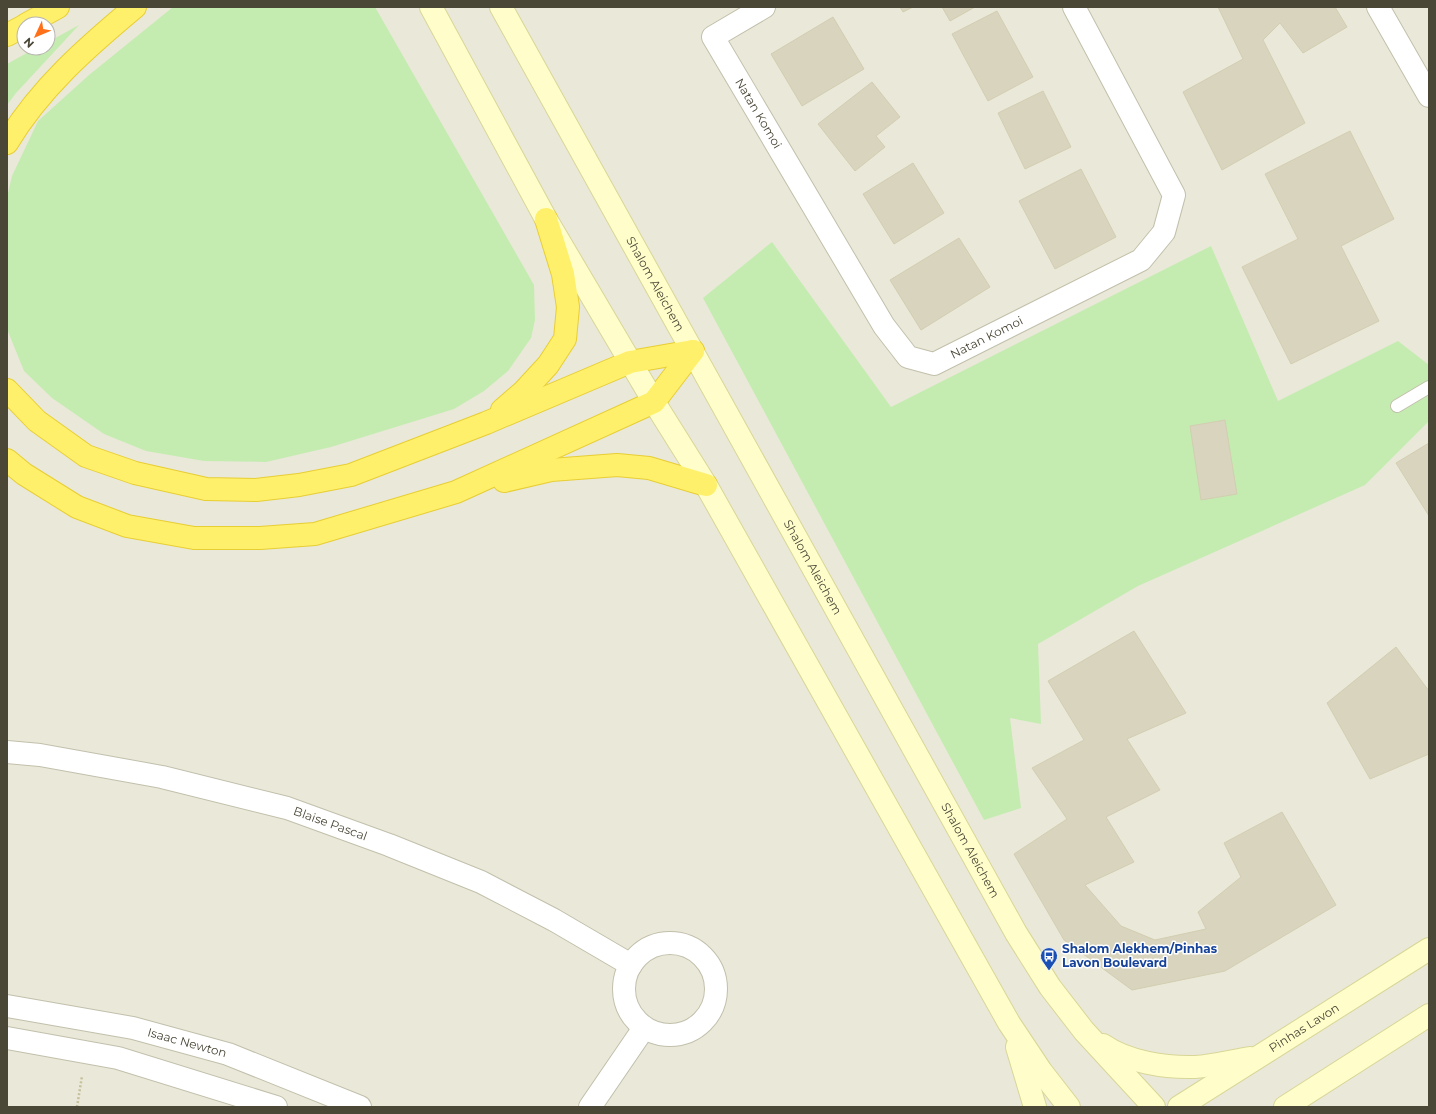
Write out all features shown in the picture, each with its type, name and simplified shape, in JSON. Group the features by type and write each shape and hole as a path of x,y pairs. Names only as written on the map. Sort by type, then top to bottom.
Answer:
{"highway":[{"path":"42,16 58,7"},
{"path":"7,143 16,128 50,84 95,41 135,7"},
{"path":"7,35 16,30"},
{"path":"486,423 524,391 548,365 565,339 568,307 563,274 546,219"},
{"path":"7,390 37,421 86,456 135,473 206,489 256,490 299,485 351,475 486,423 630,362 693,351"},
{"path":"456,492 654,402 693,351"},
{"path":"7,460 24,474 77,507 127,526 194,538 260,538 315,534 456,492 551,470 617,465 649,468 706,485"}],"main road":[{"path":"431,7 546,219 654,402 706,485 1009,1023 1041,1071 1069,1107"},
{"name":"Shalom Aleichem","path":"501,7 1016,933 1050,987 1084,1031 1154,1107"},
{"name":"Pinhas Lavon","path":"1178,1107 1429,949"},
{"path":"1293,1104 1429,1015"},
{"path":"1009,1023 1035,1107"},
{"path":"1084,1031 1106,1047 1130,1058 1162,1066 1196,1067 1259,1057"}],"street":[{"name":"Natan Komoi","path":"764,7 713,37 884,326 908,357 934,364 1141,260 1164,232 1174,195 1074,7"},
{"path":"1378,7 1429,96"},
{"name":"Blaise Pascal","path":"7,752 40,755 162,777 287,808 389,845 481,882 554,920 631,965"},
{"path":"670,942 688,946 703,957 713,972 716,990 713,1008 702,1023 688,1033 669,1036 651,1032 636,1022 626,1006 623,988 627,970 631,965 637,956 653,946 670,942"},
{"name":"Isaac Newton","path":"7,1006 133,1028 228,1054 360,1107"},
{"path":"590,1107 644,1028"},
{"path":"7,1038 118,1058 276,1107"}],"lane":[{"path":"1397,406 1429,387"}],"path":[{"path":"77,1107 86,1052"}],"shaded area":[{"path":"7,7 1429,7 1429,1107 7,1107"}],"green space":[{"path":"173,7 375,7 534,285 535,320 531,338 508,371 484,391 454,409 331,447 266,462 204,461 146,451 104,434 52,398 24,371 7,329 7,197 12,176 38,121 89,75"},
{"path":"79,25 56,50 56,38"},
{"path":"22,56 50,56 7,105 7,64"},
{"path":"772,242 891,407 1211,246 1278,401 1398,341 1429,365 1429,421 1365,485 1138,586 1038,644 1041,724 1010,718 1021,808 984,820 703,298"}],"building":[{"path":"900,7 913,7 903,12"},
{"path":"942,7 975,7 950,21"},
{"path":"1218,7 1335,7 1347,27 1303,53 1280,23 1263,40 1305,123 1222,170 1183,92 1243,59"},
{"path":"997,11 1033,77 988,101 952,34"},
{"path":"833,17 864,69 802,106 771,54"},
{"path":"872,82 900,117 876,136 885,147 855,171 818,124"},
{"path":"1043,91 1071,147 1025,169 998,113"},
{"path":"1350,131 1394,219 1341,246 1379,321 1291,364 1242,267 1298,239 1265,174"},
{"path":"913,163 944,213 894,244 863,194"},
{"path":"1081,169 1116,237 1055,269 1019,201"},
{"path":"959,238 990,287 921,330 890,280"},
{"path":"1225,420 1237,494 1201,500 1190,426"},
{"path":"1429,443 1429,516 1396,463"},
{"path":"1134,631 1186,713 1127,739 1160,790 1106,817 1134,862 1085,885 1121,926 1155,940 1206,929 1198,912 1241,877 1224,843 1282,812 1336,905 1225,971 1132,990 1064,940 1014,854 1067,819 1032,768 1084,740 1048,681"},
{"path":"1396,647 1429,691 1429,754 1370,779 1327,703"}],"place":[{"name":"Shalom Alekhem/Pinhas Lavon Boulevard","path":"1049,971"}]}
